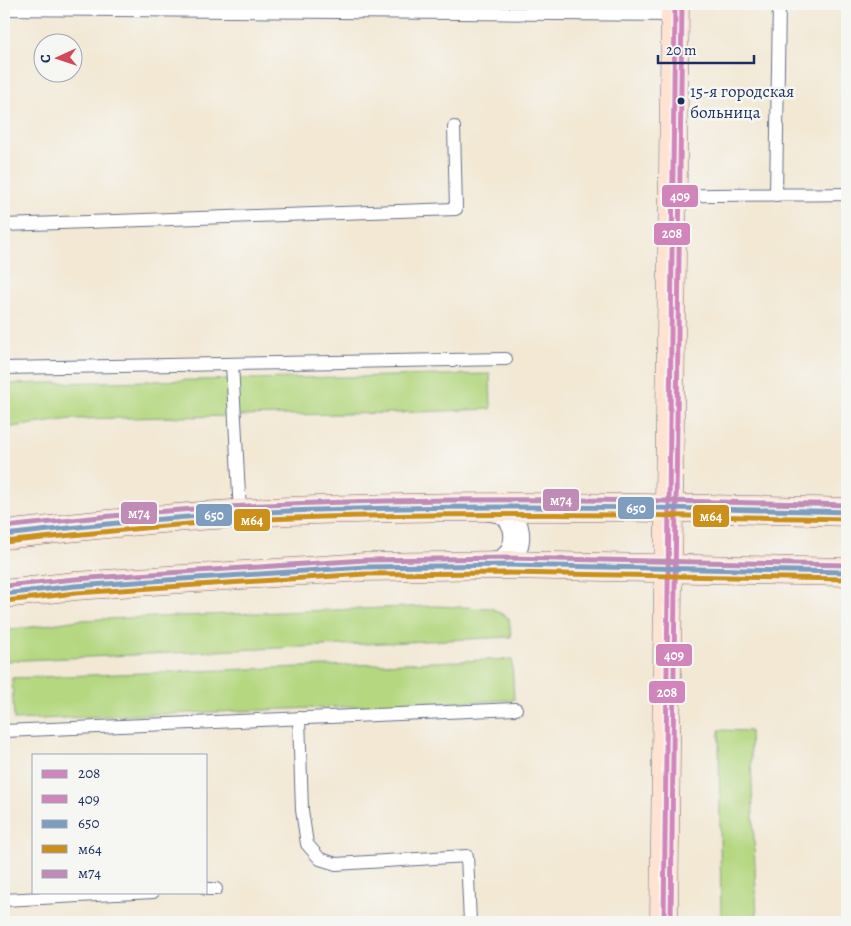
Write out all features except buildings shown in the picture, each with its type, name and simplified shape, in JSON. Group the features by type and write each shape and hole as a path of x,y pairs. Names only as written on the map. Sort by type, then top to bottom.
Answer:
{"main road":[{"path":"664,922 675,10"},
{"path":"4,535 82,526 240,513 427,507 669,508 847,512"},
{"path":"4,594 74,586 364,567 489,565 847,572"}],"street":[{"path":"488,508 499,509 509,516 515,525 517,536 516,547 509,556 500,563 489,565"}],"lane":[{"path":"776,195 779,4"},
{"path":"4,9 412,8 675,10"},
{"path":"4,225 456,208 454,127"},
{"path":"673,196 847,194"},
{"path":"4,368 506,359"},
{"path":"232,364 240,513"},
{"path":"4,731 516,709"},
{"path":"299,718 302,810 307,844 320,859 336,864 467,856 470,922"},
{"path":"4,900 116,894"}],"green space":[{"path":"490,374 491,409 396,413 71,419 4,428 4,384"},
{"path":"433,606 491,608 509,618 511,637 4,661 4,631 79,620"},
{"path":"512,659 514,700 14,720 12,678"},
{"path":"719,730 750,731 757,922 721,922"}],"transit line":[{"name":"208","path":"664,922 675,4"},
{"name":"409","path":"671,922 682,4"},
{"name":"м74","path":"4,527 200,508 411,500 556,500 847,505"},
{"name":"650","path":"4,535 200,516 339,509 556,507 847,512"},
{"name":"м64","path":"5,542 201,523 266,519 411,515 556,514 847,519"},
{"name":"м74","path":"4,586 75,579 365,560 507,558 847,565"},
{"name":"650","path":"4,594 75,586 365,567 507,565 847,572"},
{"name":"м64","path":"5,601 76,593 365,574 507,573 847,579"}],"place":[{"name":"15-я городская больница","path":"681,101"}]}
